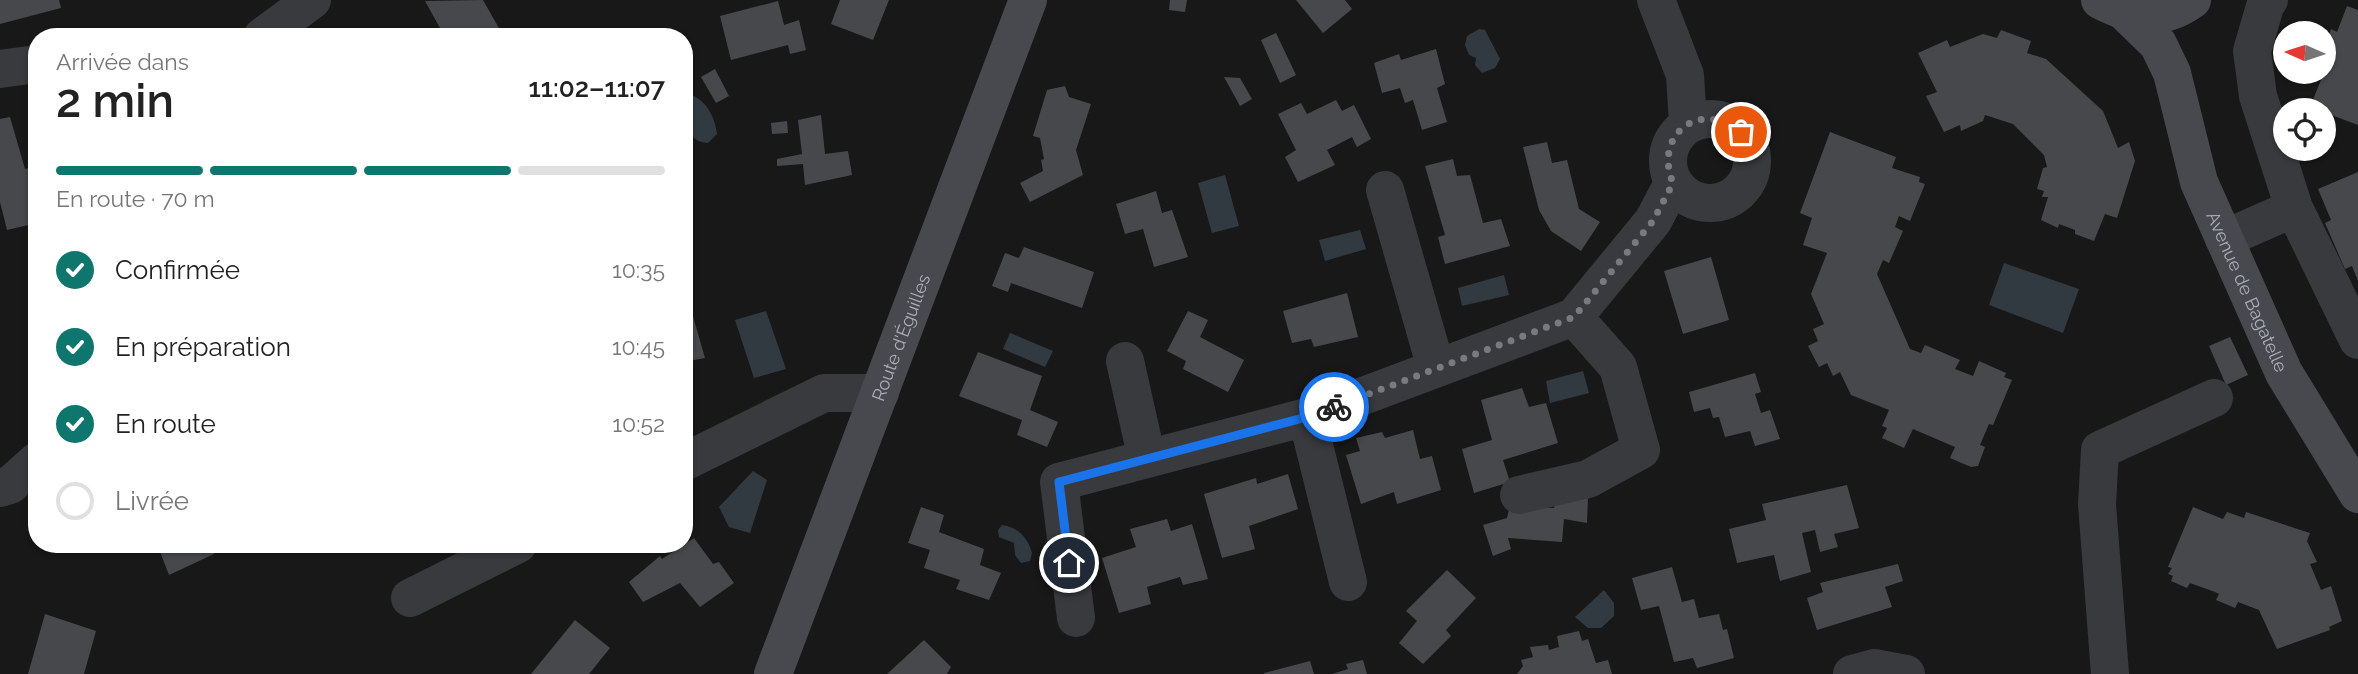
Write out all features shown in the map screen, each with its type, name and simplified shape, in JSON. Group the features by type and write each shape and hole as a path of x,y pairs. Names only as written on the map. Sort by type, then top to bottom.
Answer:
{"street":[{"path":"273,28 312,0"},
{"name":"Route d'Éguilles","path":"774,674 1028,0"},
{"path":"1656,0 1685,75 1688,124"},
{"path":"2114,7 2154,16 2180,8 2192,0"},
{"path":"2172,73 2200,0"},
{"path":"2269,0 2252,51 2259,96 2294,208 2358,340"},
{"name":"Avenue de Bagatelle","path":"2114,7 2158,44 2172,73 2199,182 2224,239 2284,373 2358,494"},
{"path":"0,69 28,65"},
{"path":"1653,221 1737,194 1752,170 1749,143 1685,75"},
{"path":"1712,204 1690,199 1673,183 1668,171 1670,144 1688,124 1701,119 1716,118 1730,123"},
{"path":"1076,618 1059,482 1307,417 1574,317 1653,221 1673,183"},
{"path":"1385,190 1436,368"},
{"path":"2224,239 2294,208"},
{"path":"1518,495 1588,479 1641,450 1618,367 1574,317"},
{"path":"1125,361 1147,458"},
{"path":"693,458 824,393 880,393"},
{"path":"2110,674 2097,504 2100,450 2214,398"},
{"path":"1307,417 1348,582"},
{"path":"0,488 10,485 28,469"},
{"path":"410,598 500,553"},
{"path":"1852,674 1874,668 1906,674"}],"shaded area":[{"path":"1479,29 1485,30 1500,59 1495,68 1482,73 1475,65 1476,58 1469,55 1465,45 1467,36"},
{"path":"693,96 707,108 715,123 717,134 708,143 700,142 693,137"},
{"path":"1225,175 1239,226 1212,233 1198,183"},
{"path":"1360,230 1366,249 1325,261 1319,240"},
{"path":"2004,263 2079,289 2063,333 1989,305"},
{"path":"1504,275 1509,295 1462,306 1458,288"},
{"path":"766,311 786,369 754,378 735,320"},
{"path":"1010,333 1053,351 1045,367 1003,349"},
{"path":"1583,371 1589,393 1550,403 1546,381"},
{"path":"753,471 767,480 750,533 729,527 719,507"},
{"path":"1002,525 1013,528 1025,538 1032,553 1030,561 1021,563 1015,555 1014,543 999,537 998,530"},
{"path":"1604,590 1614,603 1614,616 1601,628 1588,628 1575,617"}],"building":[{"path":"0,0 59,0 61,8 0,24"},
{"path":"483,0 499,28 440,28 425,1"},
{"path":"840,0 889,0 873,40 831,24"},
{"path":"1170,0 1187,0 1185,12 1169,10"},
{"path":"1296,0 1345,0 1352,9 1323,33"},
{"path":"778,1 784,25 799,20 806,50 790,54 788,45 731,60 720,16"},
{"path":"2347,6 2358,10 2358,125 2336,117 2336,98 2314,98 2319,84 2336,84 2337,32"},
{"path":"2001,30 2031,41 2027,53 2046,59 2103,111 2118,148 2129,142 2135,161 2117,218 2105,214 2094,241 2075,234 2075,230 2059,224 2058,228 2041,220 2048,197 2042,197 2044,191 2037,189 2043,168 2047,167 2044,155 2013,124 1985,115 1983,121 1961,131 1960,125 1944,132 1926,96 1937,92 1918,53 1947,40 1950,47 1983,34 1997,38"},
{"path":"1276,33 1296,75 1280,83 1261,40"},
{"path":"1436,49 1445,84 1437,88 1447,122 1422,130 1413,100 1405,103 1400,88 1382,93 1374,63 1399,54 1401,60"},
{"path":"715,69 729,96 716,103 701,77"},
{"path":"1224,77 1240,78 1252,99 1240,106"},
{"path":"1065,86 1069,97 1091,104 1076,150 1083,175 1030,202 1020,183 1043,171 1041,160 1044,159 1040,138 1033,136 1047,90"},
{"path":"1336,100 1342,111 1354,105 1371,139 1357,147 1352,137 1327,150 1335,165 1298,182 1285,157 1296,150 1278,114 1301,103 1307,114"},
{"path":"821,115 825,154 848,151 852,175 805,185 803,164 777,166 777,159 802,154 798,120"},
{"path":"10,117 25,169 28,168 28,225 7,230 0,202 0,119"},
{"path":"787,121 788,133 772,134 771,123"},
{"path":"1830,132 1896,157 1892,168 1920,177 1919,182 1925,184 1910,221 1899,216 1895,227 1903,231 1889,263 1883,260 1877,274 1910,349 1921,353 1925,345 1960,360 1955,369 1973,376 1979,361 2006,373 2004,377 2012,380 1993,425 1989,424 1980,445 1985,447 1978,466 1971,467 1950,458 1955,447 1913,429 1904,448 1882,438 1887,428 1882,426 1889,410 1851,395 1840,372 1833,376 1827,363 1819,367 1808,346 1818,341 1813,329 1824,324 1811,294 1827,253 1803,245 1812,218 1800,213"},
{"path":"1547,142 1552,163 1567,160 1579,209 1600,222 1581,251 1551,231 1539,210 1523,147"},
{"path":"1453,159 1457,176 1470,175 1483,223 1501,219 1510,246 1445,264 1438,237 1445,235 1425,166"},
{"path":"2358,172 2358,281 2352,266 2345,269 2325,223 2331,220 2318,189"},
{"path":"1156,191 1162,213 1172,210 1188,257 1154,267 1143,229 1125,234 1116,204"},
{"path":"1024,247 1094,272 1082,308 1011,283 1008,292 992,286 1005,253 1019,258"},
{"path":"1711,257 1729,320 1683,334 1664,271"},
{"path":"1347,293 1358,337 1314,347 1311,339 1292,343 1283,311"},
{"path":"1188,311 1208,320 1200,337 1244,360 1228,392 1183,369 1186,361 1167,351"},
{"path":"693,316 705,358 693,360"},
{"path":"2230,337 2248,375 2226,385 2209,346"},
{"path":"978,352 1042,376 1030,410 1058,422 1047,447 1017,435 1022,420 959,396"},
{"path":"1755,373 1761,392 1755,394 1761,413 1770,410 1780,439 1755,446 1750,431 1725,437 1719,417 1713,418 1710,408 1694,412 1689,392"},
{"path":"1522,388 1529,407 1546,403 1558,443 1503,460 1510,482 1474,493 1462,449 1492,440 1481,400"},
{"path":"1413,430 1420,459 1432,456 1441,490 1397,504 1394,492 1361,504 1346,455 1360,451 1356,438 1382,432 1385,438"},
{"path":"1288,474 1298,509 1249,526 1255,549 1222,558 1204,494 1256,478 1257,484"},
{"path":"1847,485 1859,528 1834,534 1838,547 1820,552 1815,530 1802,533 1811,572 1780,581 1774,555 1737,563 1729,529 1766,520 1762,504"},
{"path":"1588,498 1587,523 1564,519 1562,542 1508,538 1511,549 1493,556 1483,525 1507,518 1510,505 1554,508 1555,501"},
{"path":"921,507 944,515 939,532 984,549 980,565 1001,573 989,600 956,589 960,580 924,568 930,550 908,543"},
{"path":"2193,507 2223,519 2227,512 2244,518 2246,512 2310,533 2307,541 2317,562 2310,564 2321,590 2331,586 2342,621 2329,627 2330,630 2277,649 2259,610 2238,602 2235,608 2216,600 2219,594 2215,592 2190,583 2187,588 2171,581 2173,576 2168,574 2172,568 2168,567"},
{"path":"1167,519 1171,531 1192,524 1208,579 1183,585 1180,577 1147,587 1151,604 1119,613 1102,558 1136,547 1130,529"},
{"path":"693,539 713,564 719,562 734,583 700,607 680,583 643,602 629,582 660,556 662,559 671,553 693,553"},
{"path":"160,553 214,553 214,554 169,575"},
{"path":"1898,564 1903,581 1885,587 1892,607 1817,630 1807,598 1823,592 1820,583"},
{"path":"1672,567 1682,602 1694,599 1699,618 1719,614 1723,630 1727,629 1734,658 1697,668 1693,658 1674,662 1659,606 1641,610 1632,578"},
{"path":"1447,570 1476,598 1446,630 1451,636 1423,664 1399,643 1417,621 1406,611"},
{"path":"45,614 96,631 84,674 28,674"},
{"path":"575,620 610,648 589,674 531,674"},
{"path":"1579,631 1582,641 1588,639 1596,663 1608,660 1612,674 1517,674 1523,666 1521,660 1533,657 1530,647 1548,645 1549,650 1559,647 1557,636"},
{"path":"924,640 951,667 947,674 887,674"},
{"path":"1363,660 1367,674 1332,674 1348,669 1346,664"},
{"path":"1310,661 1314,674 1264,674 1264,673"}],"way so far":[{"path":"1334,407 1574,317 1653,221 1673,183 1668,171 1667,157 1670,144 1678,133 1688,124 1701,119 1716,118 1730,123 1741,132"}],"route":[{"path":"1069,563 1059,482 1307,417 1334,407"}]}
